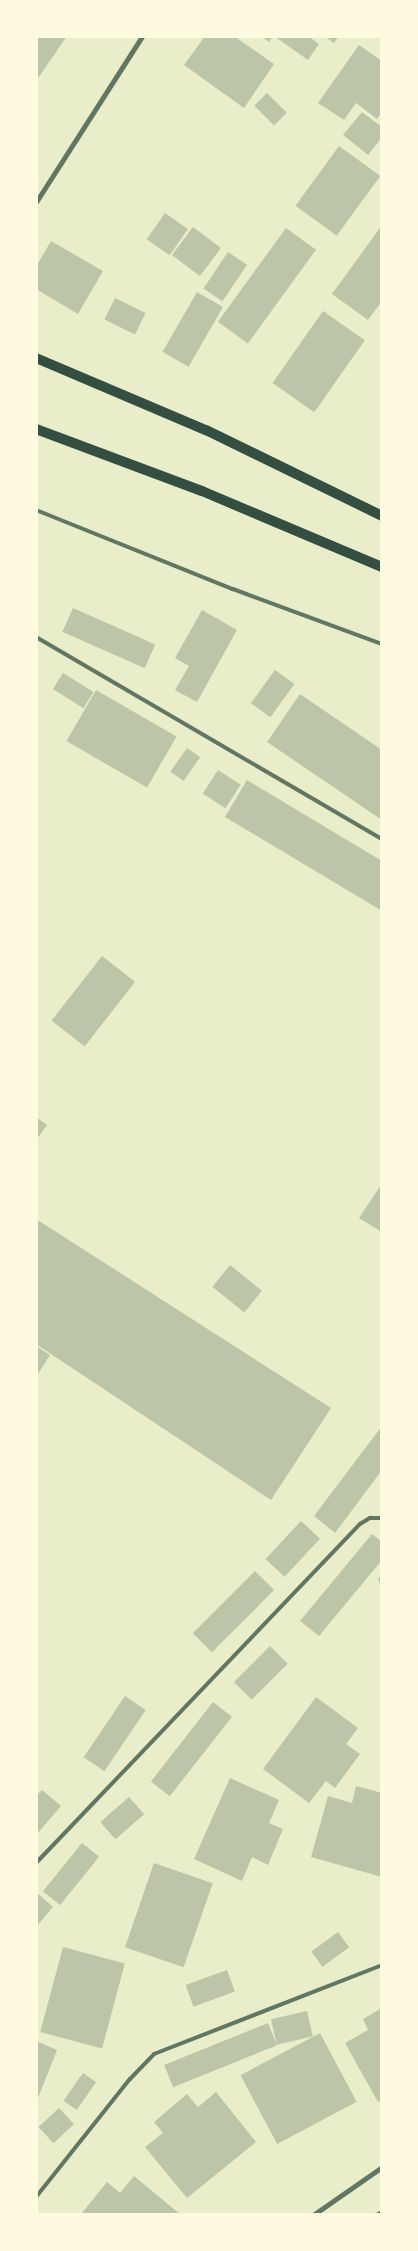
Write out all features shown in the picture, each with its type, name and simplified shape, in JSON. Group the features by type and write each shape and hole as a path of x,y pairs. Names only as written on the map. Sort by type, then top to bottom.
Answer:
{"main road":[{"path":"36,358 206,430 382,516"},
{"path":"36,429 202,491 382,567"}],"street":[{"path":"36,202 142,36"},
{"path":"313,2215 382,2167"},
{"path":"376,2215 382,2212"}],"lane":[{"path":"36,510 233,589 382,644"},
{"path":"36,637 382,840"},
{"path":"36,1863 360,1524 370,1518 382,1518"},
{"path":"36,2198 130,2079 154,2054 382,1965"}],"building":[{"path":"36,36 67,36 36,81"},
{"path":"205,36 234,36 274,64 244,108 184,65"},
{"path":"261,36 273,36 269,42"},
{"path":"274,36 308,36 319,44 308,60"},
{"path":"324,36 339,36 334,43"},
{"path":"359,45 382,61 382,112 377,119 356,103 344,120 318,103"},
{"path":"267,93 287,113 274,126 254,106"},
{"path":"362,112 382,127 382,137 368,155 343,135"},
{"path":"339,146 380,176 337,236 296,206"},
{"path":"165,213 188,229 170,255 147,239"},
{"path":"382,225 382,301 368,320 332,294"},
{"path":"193,227 221,248 200,276 172,255"},
{"path":"286,228 316,250 248,344 218,322"},
{"path":"51,241 103,271 78,314 36,289 36,267"},
{"path":"228,252 247,265 222,301 203,288"},
{"path":"197,292 223,307 188,367 162,352"},
{"path":"115,298 146,313 135,334 104,320"},
{"path":"323,311 365,340 314,412 273,383"},
{"path":"73,608 155,645 145,668 62,632"},
{"path":"202,610 237,630 197,702 175,690 189,666 175,658"},
{"path":"275,670 294,684 270,717 251,703"},
{"path":"63,673 94,692 83,708 53,689"},
{"path":"96,690 177,736 147,788 66,741"},
{"path":"300,694 382,750 382,820 267,742"},
{"path":"187,748 200,757 183,781 170,772"},
{"path":"218,770 241,785 225,808 203,793"},
{"path":"247,780 382,861 382,911 225,817"},
{"path":"102,956 135,982 85,1046 52,1021"},
{"path":"36,1117 47,1125 36,1140"},
{"path":"382,1185 382,1232 359,1218"},
{"path":"36,1219 331,1408 271,1500 36,1344"},
{"path":"230,1265 262,1291 244,1313 212,1287"},
{"path":"38,1347 50,1355 36,1377 36,1349"},
{"path":"382,1426 382,1470 335,1533 314,1516"},
{"path":"301,1521 320,1539 285,1577 266,1559"},
{"path":"372,1534 382,1542 382,1560 319,1636 300,1621"},
{"path":"255,1571 274,1590 212,1652 193,1633"},
{"path":"382,1577 382,1588 381,1588 378,1578"},
{"path":"270,1646 288,1664 252,1700 234,1682"},
{"path":"125,1696 146,1710 104,1771 84,1757"},
{"path":"316,1697 358,1728 346,1744 360,1754 335,1788 326,1781 309,1803 263,1769"},
{"path":"213,1702 232,1717 170,1796 151,1782"},
{"path":"230,1778 279,1800 269,1823 283,1829 268,1865 252,1857 242,1881 194,1859"},
{"path":"356,1786 382,1793 382,1877 311,1857 328,1796 352,1803"},
{"path":"42,1790 61,1806 36,1835 36,1796"},
{"path":"129,1797 144,1814 115,1839 100,1822"},
{"path":"82,1843 99,1857 60,1905 43,1891"},
{"path":"154,1863 213,1883 184,1967 125,1947"},
{"path":"36,1892 53,1907 36,1927"},
{"path":"338,1932 349,1947 322,1967 311,1951"},
{"path":"63,1947 125,1964 102,2049 40,2032"},
{"path":"227,1970 235,1992 194,2007 186,1985"},
{"path":"382,2008 382,2100 378,2102 345,2043 368,2030 363,2019"},
{"path":"307,2011 313,2036 277,2045 271,2019"},
{"path":"268,2023 277,2045 173,2087 164,2065"},
{"path":"320,2033 357,2102 277,2144 241,2075"},
{"path":"36,2041 57,2050 36,2103"},
{"path":"83,2073 96,2082 77,2110 63,2101"},
{"path":"216,2092 256,2142 187,2198 145,2147 163,2133 154,2122 187,2094 198,2107"},
{"path":"59,2108 74,2124 54,2143 39,2127"},
{"path":"134,2176 181,2215 82,2213 107,2182 120,2193"}]}
